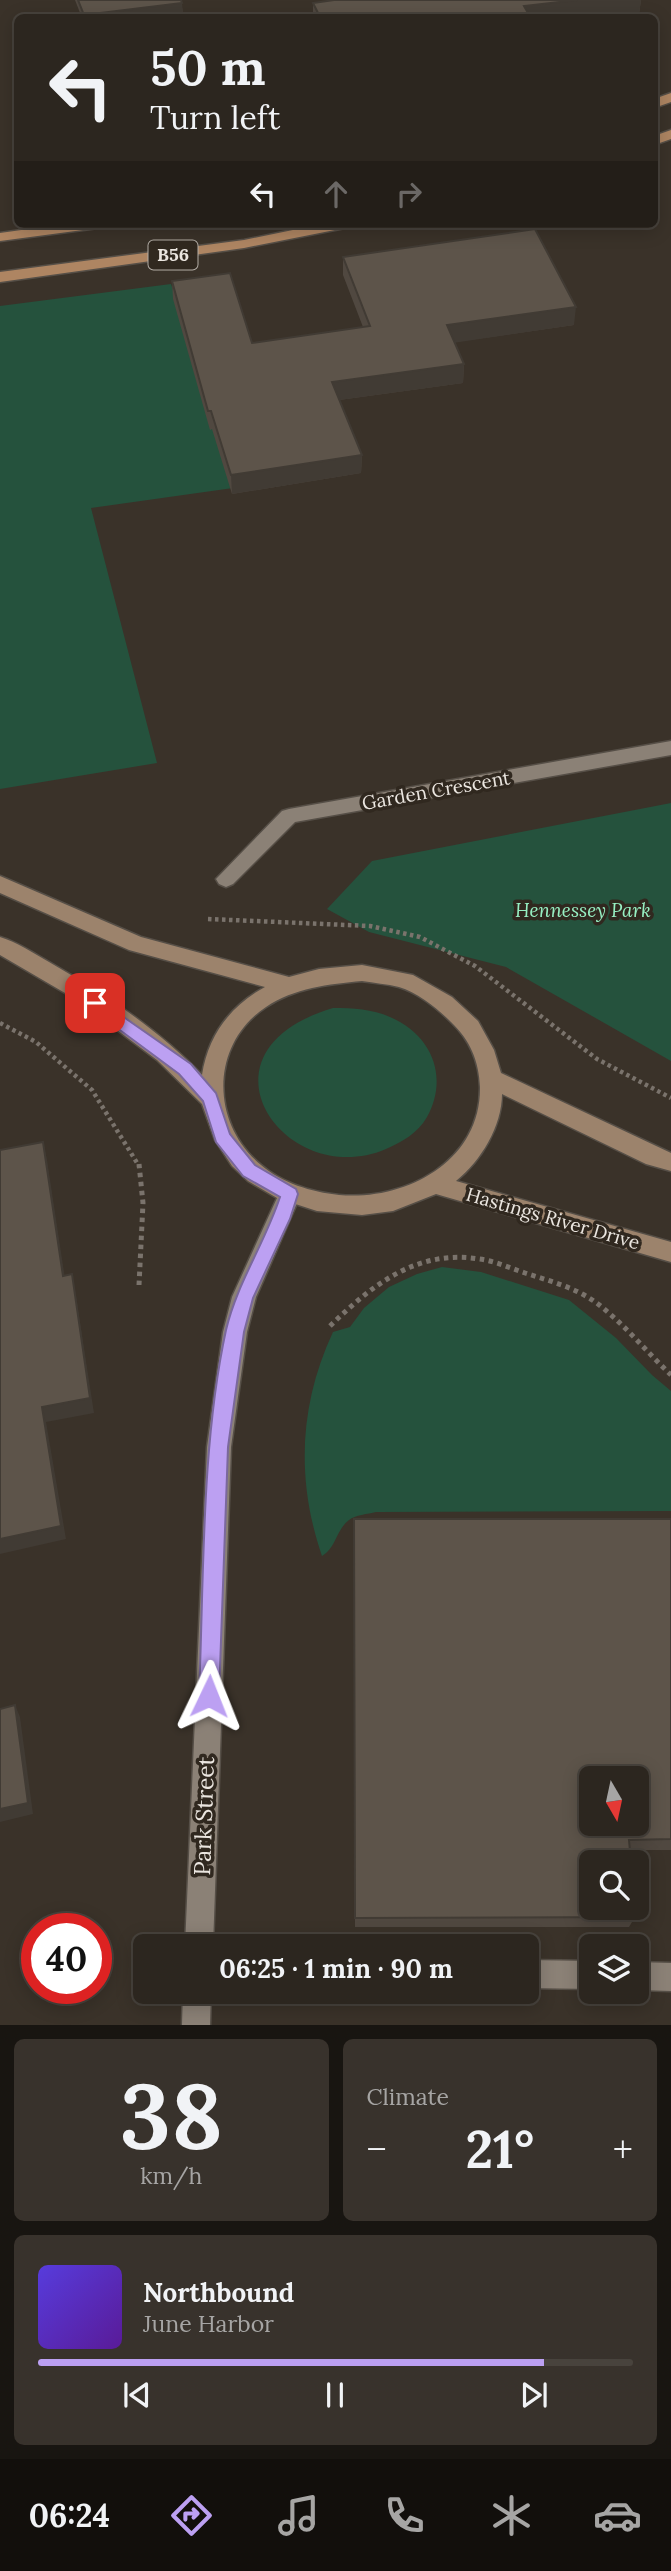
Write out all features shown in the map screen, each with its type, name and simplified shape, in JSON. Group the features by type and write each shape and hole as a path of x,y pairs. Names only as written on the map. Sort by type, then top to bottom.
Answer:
{"main road":[{"path":"0,237 68,228"},
{"name":"B56","path":"0,277 244,244 325,228"},
{"path":"0,884 136,944 287,985"},
{"path":"0,945 36,963 135,1030 185,1069 211,1098"},
{"path":"362,973 400,979 435,995 463,1018 483,1047 492,1079 489,1118 469,1156 434,1184 389,1202 338,1206 290,1194 249,1170 222,1137 211,1098 212,1071 221,1043 238,1020 260,1000 287,985 324,974 362,973"},
{"path":"492,1079 671,1163"},
{"name":"Hastings River Drive","path":"434,1184 671,1252"}],"street":[{"name":"Garden Crescent","path":"226,879 289,816 671,748"},
{"name":"Park Street","path":"199,1934 219,1447 235,1332 244,1297 290,1194"},
{"path":"539,1974 579,1975"},
{"path":"649,1976 671,1977"},
{"path":"196,2025 197,2004"}],"path":[{"path":"0,1023 36,1042 92,1090 139,1162 143,1203 139,1285"},
{"path":"330,1326 375,1283 405,1267 448,1257 478,1259 568,1288 596,1302 627,1328 671,1375"}],"green space":[{"path":"171,284 233,488 91,508 157,763 0,789 0,306"},
{"name":"Hennessey Park","path":"671,803 671,1061 506,967 369,932 327,909 372,861"},
{"path":"333,1008 376,1012 390,1017 417,1035 432,1059 436,1087 427,1117 409,1136 386,1149 349,1157 315,1151 286,1135 266,1111 258,1083 265,1055 289,1028"},
{"path":"442,1267 481,1272 569,1300 616,1338 671,1391 671,1511 376,1512 349,1520 327,1553 322,1556 308,1499 305,1443 313,1387 333,1332 350,1327 364,1308 389,1287 417,1274"}],"building":[{"path":"78,0 181,0 182,3 92,14 84,14"},
{"path":"334,0 577,0 524,6 529,14 318,14 313,3"},
{"path":"535,229 576,307 447,325 464,364 332,382 362,455 231,475 211,411 208,411 172,281 230,273 252,343 370,326 343,257"},
{"path":"43,1142 63,1276 72,1274 90,1398 42,1407 61,1526 0,1539 0,1150"},
{"path":"354,1519 671,1519 671,1839 629,1840 630,1850 579,1850 579,1917 355,1918"},
{"path":"15,1705 28,1803 0,1809 0,1709"}],"route":[{"path":"95,1003 185,1069 211,1098 222,1137 249,1170 290,1194 244,1297 235,1332 219,1447 209,1696"}]}
